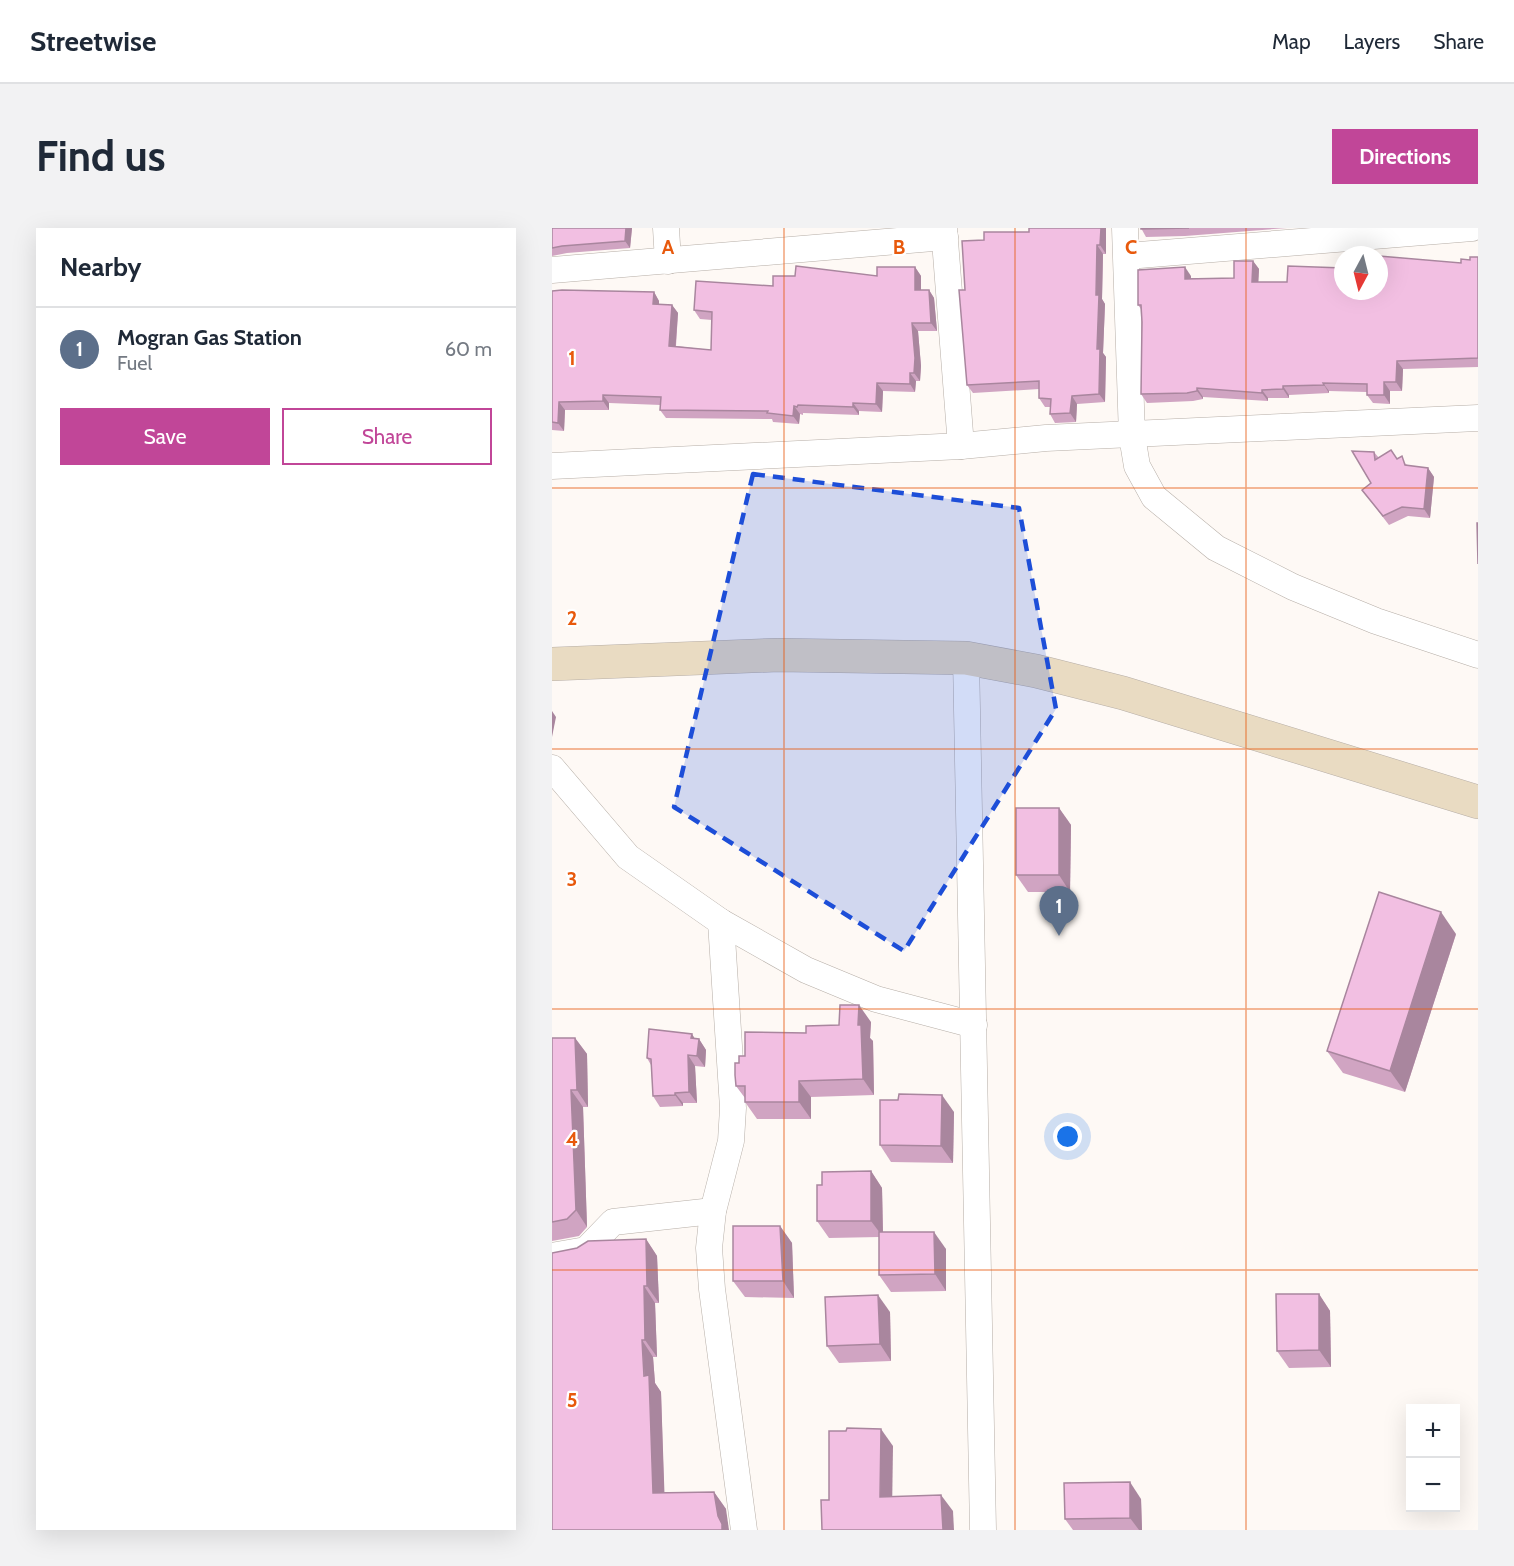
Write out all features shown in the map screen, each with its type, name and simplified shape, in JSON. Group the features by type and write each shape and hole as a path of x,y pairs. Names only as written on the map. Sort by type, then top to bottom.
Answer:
{"street":[{"path":"666,228 668,261"},
{"path":"1125,228 1131,436 1137,466 1154,497 1216,548 1293,587 1376,621 1478,655"},
{"path":"1127,256 1472,228"},
{"path":"552,270 668,261 944,233 961,446"},
{"path":"552,466 961,446 1046,438 1131,436 1478,418"},
{"path":"552,664 778,655 966,658 1036,671 1123,693 1478,802"},
{"path":"966,658 983,1530"},
{"path":"552,768 628,857 721,922 806,970 876,999 974,1024"},
{"path":"721,922 733,1108 731,1141 712,1211 710,1248 712,1289 744,1530"},
{"path":"552,1256 586,1250 613,1222 712,1211"}],"highlighted area":[{"path":"753,474 1019,508 1056,709 904,951 674,807"}],"building":[{"path":"552,228 626,228 625,241 552,248"},
{"path":"1029,228 1101,228 1100,245 1097,245 1096,295 1099,295 1097,349 1100,349 1099,394 1072,396 1070,413 1050,414 1051,399 1039,398 1039,381 967,385 959,290 965,290 962,241 984,240 984,232 1029,232"},
{"path":"1141,228 1189,228 1141,229"},
{"path":"1388,257 1461,263 1461,259 1470,260 1470,257 1478,257 1478,358 1397,361 1396,382 1384,382 1384,395 1367,395 1367,384 1323,383 1324,385 1283,386 1283,389 1262,390 1262,393 1197,388 1197,391 1187,393 1141,394 1142,322 1141,305 1138,305 1138,270 1185,267 1185,279 1234,278 1234,261 1253,261 1252,282 1287,282 1288,266 1334,268 1334,300 1388,300"},
{"path":"796,266 877,276 877,267 915,267 915,290 929,290 931,323 912,323 915,358 914,373 910,373 910,384 877,383 876,404 853,403 853,407 798,405 794,406 793,416 767,413 768,411 660,410 661,397 603,395 603,401 559,402 558,423 552,422 552,291 654,292 653,304 672,305 669,346 711,350 712,312 694,310 696,281 773,286 773,276 795,276"},
{"path":"1391,450 1397,459 1402,456 1405,465 1428,468 1424,509 1402,507 1383,516 1362,490 1371,483 1352,451 1374,452 1375,460"},
{"path":"1016,808 1059,808 1059,875 1016,875"},
{"path":"1379,892 1441,912 1390,1071 1327,1051"},
{"path":"840,1005 859,1005 858,1025 861,1025 863,1079 799,1081 799,1102 745,1102 745,1086 736,1086 735,1063 739,1063 739,1056 745,1056 745,1032 806,1033 806,1026 839,1025"},
{"path":"649,1029 692,1034 691,1038 699,1039 697,1056 688,1055 689,1092 653,1096 651,1059 647,1058"},
{"path":"552,1038 575,1038 577,1090 571,1090 576,1210 567,1219 552,1222"},
{"path":"899,1094 942,1095 941,1146 880,1145 880,1100 898,1100"},
{"path":"871,1171 871,1221 817,1221 817,1185 822,1185 822,1172"},
{"path":"733,1226 780,1226 783,1281 733,1281"},
{"path":"879,1232 934,1232 935,1274 879,1275"},
{"path":"646,1239 645,1340 642,1340 644,1376 649,1375 653,1493 714,1492 722,1530 552,1530 552,1253 577,1248 588,1241"},
{"path":"1276,1294 1319,1294 1319,1350 1277,1351"},
{"path":"878,1295 880,1344 827,1346 825,1297"},
{"path":"847,1428 881,1429 880,1497 941,1495 943,1530 822,1530 821,1500 829,1500 829,1431 846,1431"},
{"path":"1130,1482 1130,1518 1065,1519 1064,1483"}],"place":[{"name":"Mogran Gas Station","path":"1059,936"}]}
